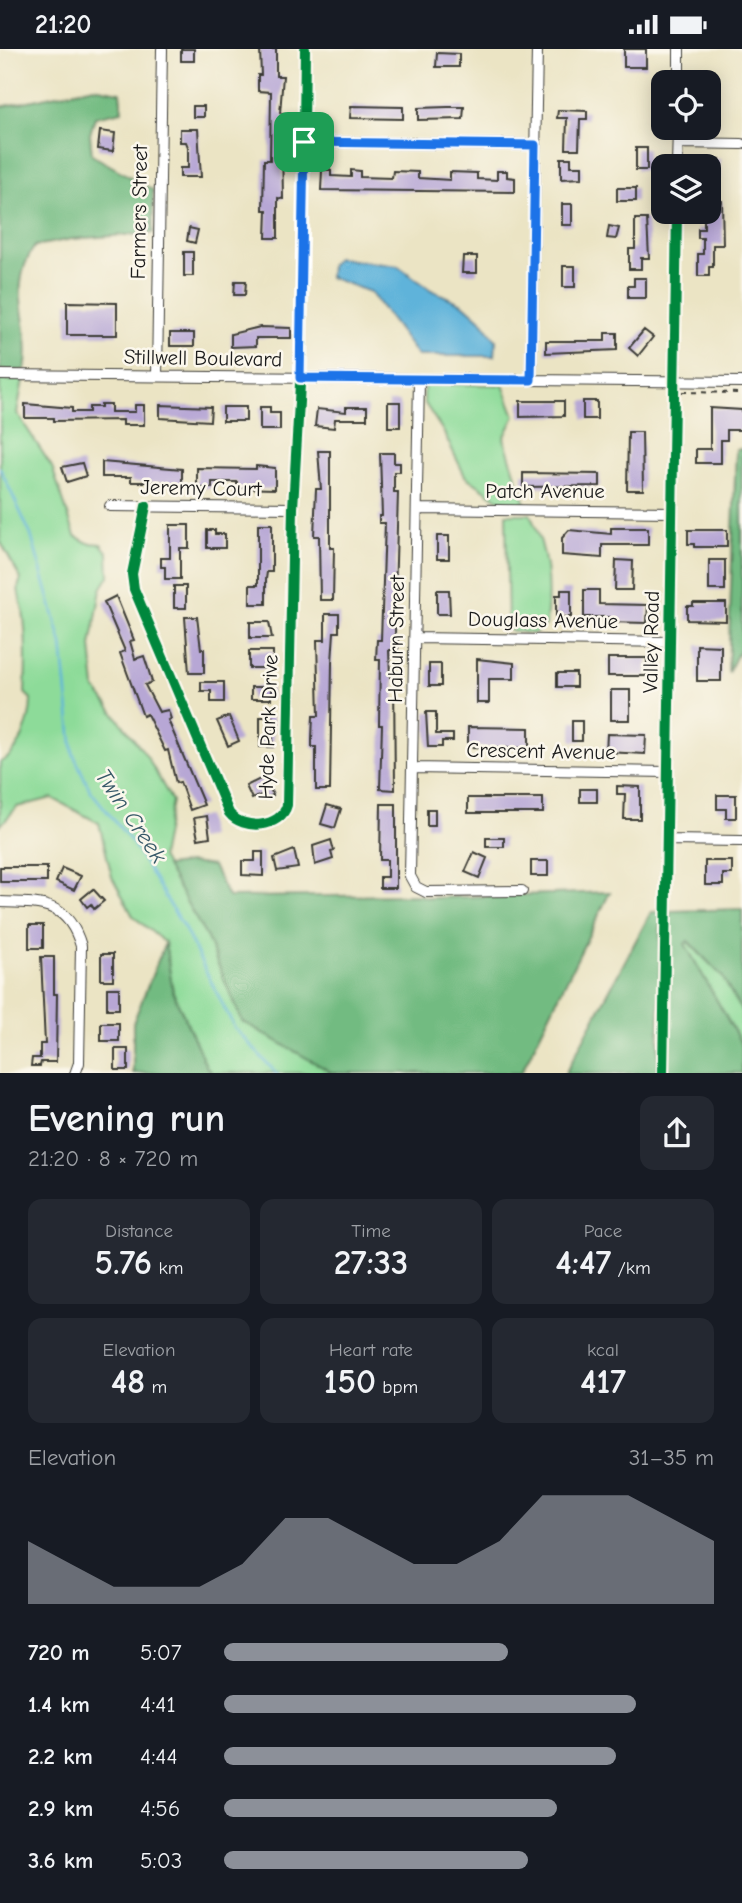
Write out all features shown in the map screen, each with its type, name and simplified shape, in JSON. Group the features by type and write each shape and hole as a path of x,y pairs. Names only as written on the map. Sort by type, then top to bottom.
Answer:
{"street":[{"name":"Farmers Street","path":"157,376 162,49"},
{"name":"Hyde Park Drive","path":"146,506 132,575 134,589 229,813 238,821 259,823 279,819 287,805 293,508 300,378 305,49"},
{"path":"531,380 537,49"},
{"path":"679,70 680,49"},
{"path":"304,142 535,145"},
{"path":"678,154 678,143 742,144"},
{"name":"Valley Road","path":"663,1073 677,224"},
{"name":"Stillwell Boulevard","path":"0,375 742,382"},
{"name":"Haburn Street","path":"419,379 410,876 416,887 426,892 522,891"},
{"name":"Jeremy Court","path":"110,506 293,508"},
{"name":"Patch Avenue","path":"417,509 672,512"},
{"name":"Douglass Avenue","path":"415,638 670,642"},
{"name":"Crescent Avenue","path":"414,768 668,772"},
{"path":"667,840 742,841"},
{"path":"0,902 49,905 56,908 76,928 81,946 79,1063 75,1073"}],"path":[{"path":"674,392 742,393"}],"green space":[{"path":"94,87 120,92 122,111 95,117 90,134 92,155 153,190 153,233 72,239 35,246 26,262 22,278 27,354 25,370 0,370 0,107"},
{"path":"0,380 23,380 17,413 52,467 75,536 88,543 101,544 108,553 109,576 101,589 91,646 95,688 146,755 172,801 161,857 207,938 242,1021 333,1073 213,1073 207,1068 173,992 165,943 133,916 112,877 99,823 52,798 17,807 0,826 0,762 19,744 29,717 31,699 25,693 25,631 18,591 21,579 0,541"},
{"path":"424,384 503,385 515,416 504,438 525,504 505,504 465,476 443,431 424,402"},
{"path":"736,449 742,449 742,645 728,673"},
{"path":"506,514 530,514 544,555 548,596 546,625 533,634 508,630"},
{"path":"190,863 213,866 228,897 419,895 429,898 610,892 521,1073 333,1073 242,1021 207,938 166,866"},
{"path":"742,909 742,1012 722,976 688,941 685,944 742,1045 742,1073 667,1073 670,911"},
{"path":"651,912 661,912 658,1073 566,1073"},
{"path":"687,941 722,976 742,1012 742,1045 685,944"},
{"path":"165,943 173,992 207,1068 213,1073 133,1073 133,1023"}],"water":[{"path":"337,258 398,266 431,290 463,304 481,320 496,340 495,356 418,356 370,292 329,277 330,266"}],"building":[{"path":"181,49 194,49 194,61 181,61"},
{"path":"260,49 276,49 276,76 283,76 280,113 284,113 283,123 280,123 280,143 283,199 278,198 278,238 266,238 267,210 263,210 264,160 270,160 271,92 258,91 258,75 261,75"},
{"path":"624,49 646,49 646,67 624,67"},
{"path":"437,53 459,54 459,67 436,67"},
{"path":"193,106 204,106 204,117 193,117"},
{"path":"351,106 403,107 403,119 350,118"},
{"path":"464,107 463,119 418,120 418,108"},
{"path":"558,110 587,111 587,119 580,119 579,149 566,149 567,118 557,118"},
{"path":"180,129 198,129 201,177 180,177 180,168 188,168 188,147 186,142 180,142"},
{"path":"100,131 115,133 113,151 98,149"},
{"path":"636,148 647,148 647,170 636,170"},
{"path":"561,158 571,158 571,166 582,166 582,178 561,179"},
{"path":"322,170 331,170 331,176 351,177 351,170 360,171 360,177 392,178 393,171 418,172 418,178 450,180 450,172 477,173 477,179 497,180 497,171 507,171 507,177 515,178 515,192 321,190"},
{"path":"617,188 636,188 636,201 617,201"},
{"path":"722,201 723,245 713,245 713,267 709,267 709,276 698,276 698,254 703,254 703,238 698,238 698,229 704,229 704,224 721,224"},
{"path":"562,204 572,204 572,225 562,225"},
{"path":"635,219 647,219 649,258 641,258 641,269 629,269 629,249 635,249"},
{"path":"609,226 619,228 616,239 607,238"},
{"path":"189,228 198,230 195,243 187,241"},
{"path":"184,252 193,252 193,276 184,276"},
{"path":"463,256 477,256 477,273 462,273"},
{"path":"563,266 575,266 575,287 563,287"},
{"path":"634,278 646,278 646,298 628,298 628,286 634,286"},
{"path":"235,281 246,281 245,295 234,295"},
{"path":"67,302 117,303 117,335 67,335"},
{"path":"260,327 291,328 291,338 256,338 256,346 231,347 231,334"},
{"path":"644,330 653,337 638,356 629,348"},
{"path":"170,333 194,333 194,346 170,346"},
{"path":"605,333 617,333 617,350 546,353 546,341 605,341"},
{"path":"520,401 564,401 564,416 520,417"},
{"path":"583,401 597,401 597,419 583,419"},
{"path":"388,402 400,402 400,427 388,427"},
{"path":"25,404 72,408 72,412 89,412 89,407 111,404 111,412 135,412 135,405 144,405 144,425 123,425 123,420 54,421 54,418 25,418"},
{"path":"160,405 211,407 210,421 160,418"},
{"path":"223,407 246,407 246,421 223,421"},
{"path":"260,407 270,407 270,413 280,413 280,430 260,430"},
{"path":"346,407 367,407 367,419 335,419 334,428 315,426 317,409 346,412"},
{"path":"710,408 742,410 742,430 727,430 727,440 721,440 721,463 696,463 696,449 710,449"},
{"path":"628,432 642,432 643,490 627,490"},
{"path":"318,451 330,451 333,600 320,600 319,536 314,536 316,489 321,489"},
{"path":"380,453 394,453 394,463 400,463 400,472 394,472 394,492 398,492 395,640 398,640 398,650 389,650 390,677 394,677 395,790 380,789 380,660 376,660 377,640 381,640 385,523 379,523 379,516 382,516"},
{"path":"102,462 182,469 182,489 172,489 172,484 163,482 131,482 131,477 102,477"},
{"path":"82,463 86,476 67,482 62,467"},
{"path":"256,466 275,468 275,489 237,488 237,482 212,482 212,488 197,488 197,468 256,469"},
{"path":"523,473 600,474 600,486 523,487"},
{"path":"258,524 272,524 272,572 267,572 266,604 250,604 250,585 258,585"},
{"path":"170,525 189,525 189,548 180,548 180,579 165,579 165,567 161,567 161,558 170,558"},
{"path":"611,528 648,528 648,545 602,545 602,558 562,555 562,538 569,530 611,534"},
{"path":"207,530 215,530 215,534 225,534 225,548 207,548"},
{"path":"688,530 727,530 727,547 694,547 694,544 688,544"},
{"path":"437,536 449,536 449,559 437,559"},
{"path":"616,560 633,561 632,590 615,590"},
{"path":"709,560 725,560 725,590 709,590"},
{"path":"174,586 186,586 186,608 174,608"},
{"path":"437,590 449,590 450,614 437,614"},
{"path":"561,590 571,590 571,617 556,617 556,595 561,595"},
{"path":"584,590 599,590 599,604 648,605 647,623 608,622 609,617 584,617"},
{"path":"116,596 134,640 130,641 135,659 144,656 147,665 152,682 145,685 159,712 168,710 171,719 168,720 204,805 190,810 180,782 176,783 168,750 165,751 147,714 143,716 120,653 125,651 104,602"},
{"path":"693,603 726,603 726,621 687,620 687,606 693,606"},
{"path":"325,614 339,614 339,632 334,632 332,662 330,790 316,790 316,747 312,747 313,716 319,716 317,640 325,640"},
{"path":"185,617 197,617 201,649 204,649 204,673 189,673"},
{"path":"250,622 269,622 272,638 250,638"},
{"path":"697,645 721,646 721,681 697,681"},
{"path":"249,651 273,651 273,662 267,662 267,668 249,668"},
{"path":"608,658 647,658 647,676 608,676"},
{"path":"477,659 514,663 514,679 489,679 489,703 477,703"},
{"path":"429,664 441,664 441,686 429,686"},
{"path":"557,673 576,673 576,687 557,687"},
{"path":"201,682 224,682 224,702 211,702 211,691 201,691"},
{"path":"251,687 271,687 271,699 251,699"},
{"path":"611,690 630,690 630,720 611,720"},
{"path":"426,712 436,712 436,734 453,734 453,741 442,741 442,747 428,747"},
{"path":"229,716 239,741 228,746 217,721"},
{"path":"260,717 273,717 273,747 260,747"},
{"path":"572,721 582,721 582,741 572,741"},
{"path":"468,727 529,728 529,748 468,747"},
{"path":"607,734 646,735 645,754 606,752"},
{"path":"264,777 273,795 265,799 263,794 252,799 246,786"},
{"path":"617,786 640,787 640,819 624,819 625,794 617,794"},
{"path":"580,789 597,789 597,802 580,802"},
{"path":"717,795 736,795 736,818 726,818 726,809 717,809"},
{"path":"468,798 543,798 543,813 468,813"},
{"path":"381,804 396,804 396,888 380,888 380,877 387,877 387,860 380,860"},
{"path":"327,805 341,809 335,828 321,824"},
{"path":"427,809 435,809 435,826 427,826"},
{"path":"207,816 210,837 198,839 194,818"},
{"path":"486,838 504,838 504,847 486,847"},
{"path":"331,840 333,859 315,865 313,846"},
{"path":"294,850 298,868 277,871 274,858"},
{"path":"255,852 263,852 263,876 242,875 242,861 255,861"},
{"path":"474,852 487,858 479,878 465,872"},
{"path":"531,861 548,861 548,876 531,876"},
{"path":"705,861 732,861 732,874 723,874 723,885 705,885"},
{"path":"0,867 47,867 47,882 0,882"},
{"path":"62,868 81,876 74,890 56,882"},
{"path":"93,889 104,901 94,909 91,904 87,907 81,899"},
{"path":"29,925 43,925 43,948 29,948"},
{"path":"101,954 113,954 113,980 101,980"},
{"path":"41,957 54,957 54,994 57,994 56,1062 41,1062 40,1066 31,1066 32,1058 40,1058 40,1044 45,1044"},
{"path":"107,988 119,988 119,1009 107,1009"},
{"path":"101,1023 119,1023 119,1041 101,1041"},
{"path":"115,1049 128,1049 128,1070 115,1070"}],"waterway":[{"name":"Twin Creek","path":"0,468 31,535 62,644 73,753 90,790 133,844 184,928 234,1027 276,1073"}],"cycle path":[{"path":"146,506 132,574 134,589 229,813 243,823 270,822 283,813 287,805 293,508 301,366 305,49"},
{"path":"663,1073 677,224"}],"route":[{"path":"304,142 535,145 531,380 300,378 304,142"}]}
